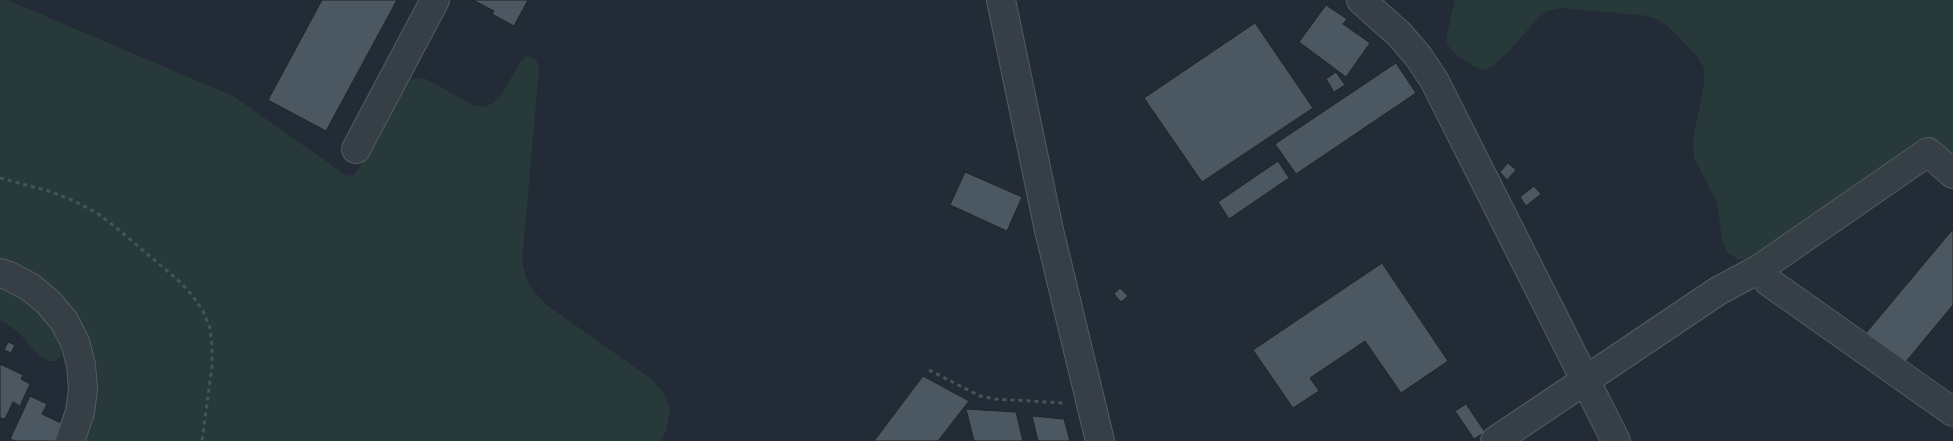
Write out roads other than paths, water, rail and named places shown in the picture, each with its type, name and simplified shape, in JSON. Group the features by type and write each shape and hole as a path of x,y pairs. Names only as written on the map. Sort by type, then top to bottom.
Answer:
{"street":[{"path":"356,149 435,0"},
{"path":"1001,0 1049,230 1100,441"},
{"path":"1361,0 1380,15 1400,35 1418,56 1434,80 1616,441"},
{"path":"1495,441 1718,291 1759,269 1928,152 1953,174"},
{"path":"1759,269 1769,282 1953,412"},
{"path":"0,273 30,287 48,302 64,321 75,342 81,365 83,389 80,412 70,441"}]}
